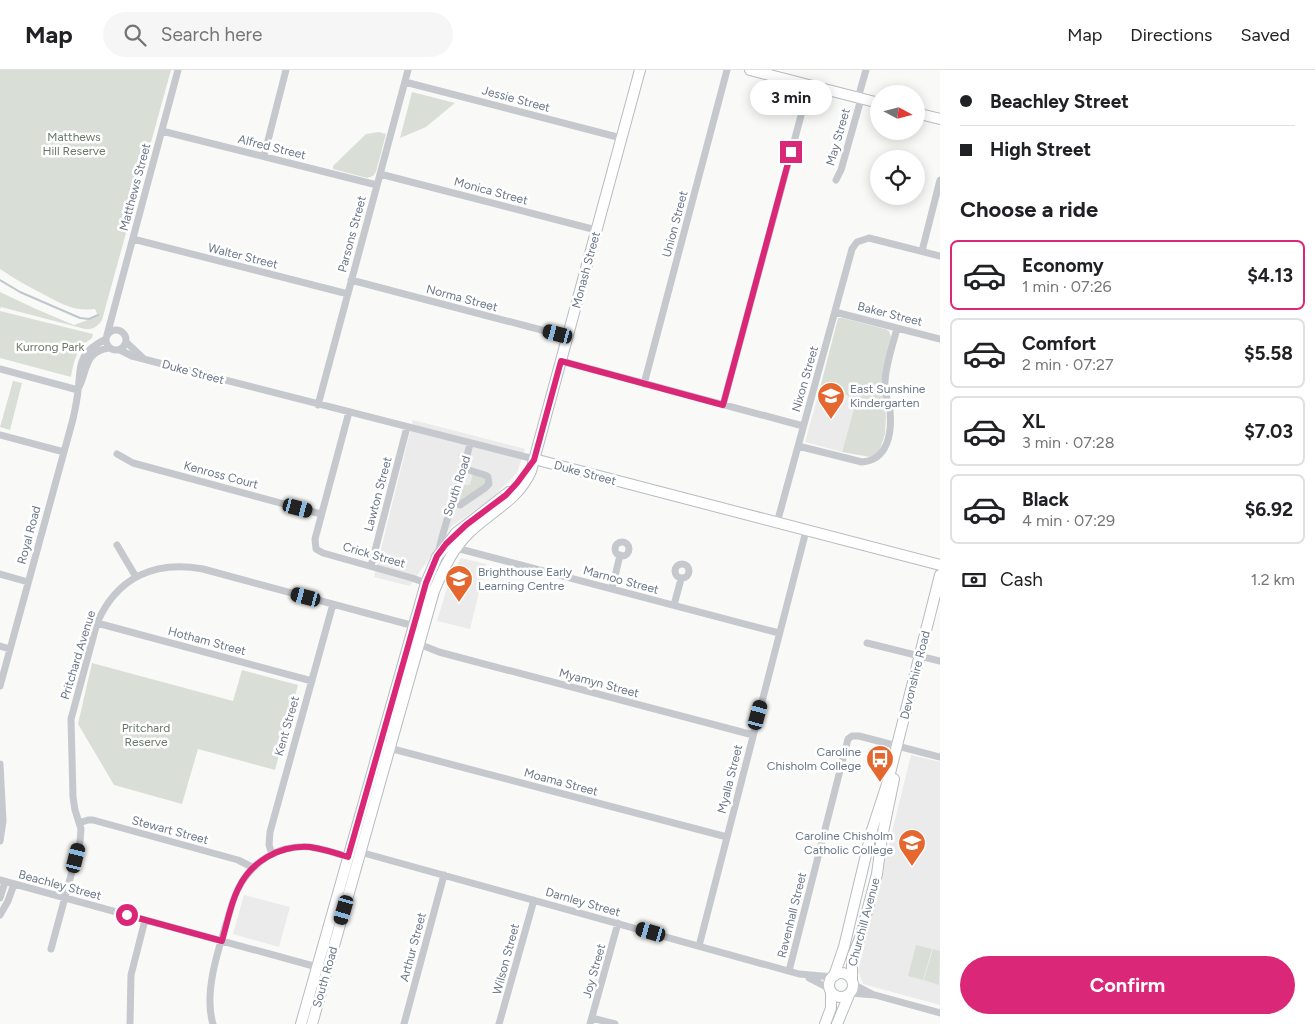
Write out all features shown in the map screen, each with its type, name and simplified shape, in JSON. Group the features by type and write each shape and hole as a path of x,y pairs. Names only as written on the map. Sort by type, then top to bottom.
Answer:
{"street":[{"name":"Matthews Street","path":"106,337 178,70"},
{"path":"264,156 286,70"},
{"name":"Parsons Street","path":"318,405 408,70"},
{"name":"Union Street","path":"644,384 728,70"},
{"path":"750,70 870,101"},
{"name":"May Street","path":"836,180 866,70"},
{"name":"Monash Street","path":"534,460 638,74"},
{"name":"Jessie Street","path":"405,82 621,138"},
{"path":"723,405 809,86"},
{"path":"925,115 940,119"},
{"name":"Alfred Street","path":"162,130 377,185"},
{"name":"Monica Street","path":"380,174 596,230"},
{"path":"940,180 922,251 940,256"},
{"name":"Nixon Street","path":"777,523 852,249 857,242 869,238 922,251"},
{"name":"Walter Street","path":"133,239 348,294"},
{"name":"Norma Street","path":"351,280 568,337"},
{"name":"Matthews Street","path":"114,310 114,317 119,331"},
{"name":"Baker Street","path":"835,312 940,339"},
{"path":"798,446 862,462 869,462 883,454 888,440 890,420 885,380 897,328"},
{"path":"112,331 119,331 125,335 126,342 120,350 114,351 108,348 106,337 112,331"},
{"name":"Royal Road","path":"0,686 73,419 80,364 84,355 92,346 106,337"},
{"name":"Duke Street","path":"126,342 143,358"},
{"name":"Royal Road","path":"78,390 90,358 95,352 108,348"},
{"name":"Duke Street","path":"120,350 132,356 318,405 940,566"},
{"path":"561,361 803,426"},
{"path":"0,369 78,390"},
{"path":"321,514 349,412"},
{"name":"Lawton Street","path":"371,566 407,427"},
{"path":"0,437 64,452"},
{"name":"South Road","path":"312,1024 348,857 418,627 426,583 437,556 446,518 453,503 470,444"},
{"name":"Kenross Court","path":"117,454 133,463 321,514"},
{"name":"South Road","path":"301,1024 323,967 360,852 419,644 418,627 439,579 456,548 469,533 510,501 520,490 528,480 534,460"},
{"name":"South Road","path":"437,556 456,533 506,495 534,460"},
{"path":"453,503 460,505 489,484 488,477 485,475 462,468"},
{"name":"Crick Street","path":"321,514 315,539 316,548 323,553 426,583"},
{"name":"Myalla Street","path":"699,946 806,531"},
{"path":"117,545 136,577"},
{"name":"Marnoo Street","path":"456,548 779,633"},
{"path":"612,589 620,555"},
{"name":"Pritchard Avenue","path":"51,949 80,842 79,823 74,810 73,797 71,719 97,623 110,598 136,577 169,566 187,566 418,627"},
{"path":"0,574 28,582"},
{"name":"Devonshire Road","path":"897,746 940,576"},
{"path":"674,605 681,579"},
{"path":"932,607 940,594"},
{"name":"Kent Street","path":"272,854 269,845 270,832 333,604"},
{"name":"Hotham Street","path":"97,623 312,681"},
{"path":"867,643 940,661"},
{"name":"Myamyn Street","path":"419,644 439,652 753,735"},
{"path":"0,646 10,649"},
{"name":"Myamyn Street","path":"416,654 439,652"},
{"name":"Ravenhall Street","path":"789,971 848,739 852,736 859,736 897,746"},
{"path":"897,746 940,757"},
{"name":"Churchill Avenue","path":"834,976 844,947 872,830 897,746"},
{"name":"Churchill Avenue","path":"836,1024 851,988 852,958 860,938 877,874 882,837 895,776 897,746"},
{"name":"Moama Street","path":"389,748 727,837"},
{"path":"0,764 3,821 0,841"},
{"name":"Stewart Street","path":"79,823 93,820 238,860 252,868"},
{"path":"213,1024 209,1006 210,989 222,941 237,891 252,868 272,854 293,848 312,848 348,857 360,852"},
{"name":"Darnley Street","path":"360,852 789,971 821,982 831,990"},
{"name":"Arthur Street","path":"404,1024 444,875"},
{"path":"0,898 3,881"},
{"name":"Beachley Street","path":"3,881 323,967"},
{"path":"0,915 8,901 14,884"},
{"name":"Wilson Street","path":"500,1024 534,900"},
{"path":"130,1024 131,976 145,920"},
{"name":"Joy Street","path":"591,1021 618,923"},
{"name":"Darnley Street","path":"799,974 834,976"},
{"path":"825,1024 831,1008 830,984 834,976 846,974 851,988 846,997 838,997 831,990"},
{"path":"851,988 940,1013"},
{"path":"591,1021 614,1024"}],"shaded area":[{"name":"East Sunshine Kindergarten","path":"820,388 857,398 842,452 805,442"},
{"path":"413,420 525,449 517,473 492,498 452,526 410,586 374,577"},
{"name":"Brighthouse Early Learning Centre","path":"461,558 486,564 470,629 437,621 451,575"},
{"name":"Caroline Chisholm Catholic College","path":"911,755 940,762 940,1005 863,984 858,971"},
{"path":"244,895 290,907 279,947 233,934"}],"green space":[{"name":"Matthews Hill Reserve","path":"0,70 171,70 102,320 93,328 85,329 1,307 0,309 0,292 74,325 98,316 95,309 73,308 61,303 25,285 0,269"},
{"path":"412,92 455,103 426,127 400,138"},
{"path":"379,132 386,134 376,172 373,176 367,178 333,169 333,166 366,134"},
{"name":"Kurrong Park","path":"0,311 93,334 92,338 77,355 71,377 0,358"},
{"path":"838,318 885,329 889,331 891,337 881,383 886,416 885,434 879,452 870,457 842,452 857,398 820,388"},
{"path":"13,381 22,383 10,430 0,427"},
{"path":"473,473 485,478 486,483 461,502 457,501 460,490 465,485 470,485"},
{"name":"Pritchard Reserve","path":"92,663 233,701 242,670 298,685 275,770 198,749 182,804 114,785 78,724"},
{"path":"916,945 932,949 923,980 908,976"},
{"path":"933,949 940,951 939,985 924,980"}],"waterway":[{"path":"0,280 20,292 80,318 89,319 98,315"}],"place":[{"name":"East Sunshine Kindergarten","path":"831,420"},
{"name":"Brighthouse Early Learning Centre","path":"459,603"},
{"name":"Caroline Chisholm College","path":"880,783"},
{"name":"Caroline Chisholm Catholic College","path":"912,867"}],"route":[{"path":"127,915 222,941 233,901 241,883 246,874 264,858 284,850 303,847 348,857 426,583 437,556 456,533 506,495 534,460 561,361 723,405 791,152"}]}
